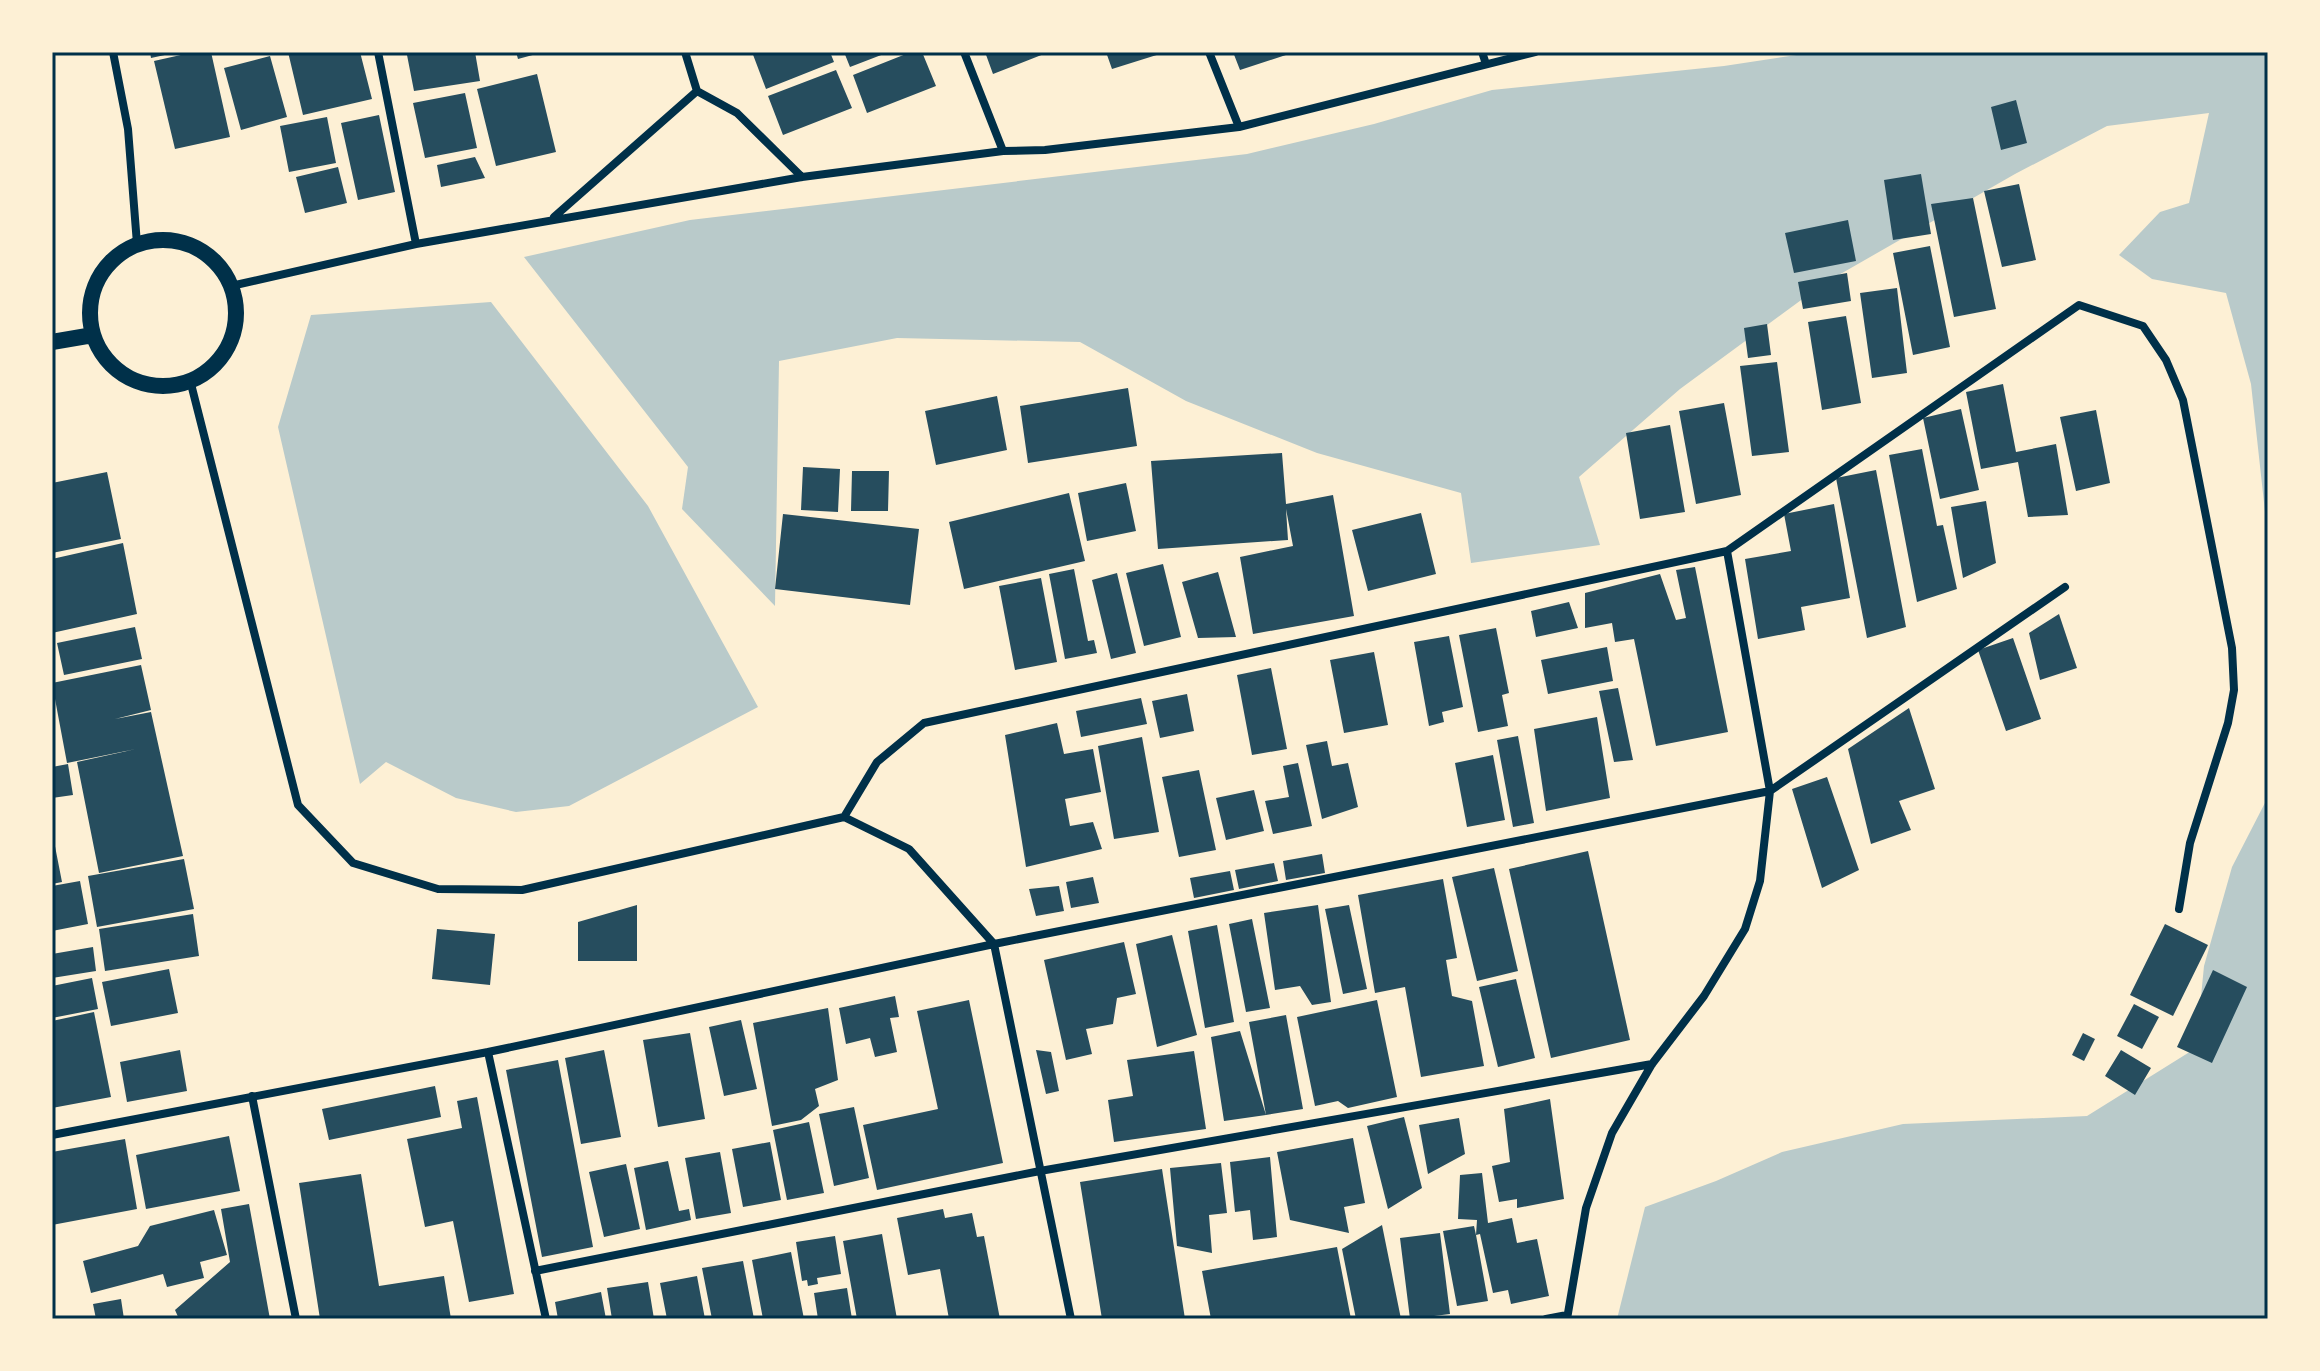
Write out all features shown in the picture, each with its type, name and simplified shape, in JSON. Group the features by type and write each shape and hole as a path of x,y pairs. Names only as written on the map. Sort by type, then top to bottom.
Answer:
{"main road":[{"path":"165,240 186,244 205,253 221,268 231,286 236,308 234,330 224,351 210,368 190,380 156,386 123,375 99,350 93,335 89,307 97,280 114,258 137,244 165,240"},
{"path":"52,342 93,335"}],"street":[{"path":"113,52 128,129 137,244"},
{"path":"378,52 416,244"},
{"path":"685,52 697,91 737,113 802,177"},
{"path":"964,52 1003,151"},
{"path":"1209,52 1239,127"},
{"path":"1482,52 1486,64"},
{"path":"231,286 416,244 552,218 802,177 1003,151 1045,150 1239,127 1535,52"},
{"path":"552,218 697,91"},
{"path":"844,817 877,762 924,723 1727,551 2079,305 2143,326 2166,360 2183,400 2232,648 2234,690 2228,723 2190,843 2179,909"},
{"path":"190,380 298,805 353,863 438,889 522,890 844,817 909,849 994,944 1071,1319"},
{"path":"1546,1319 1567,1317 1586,1208 1612,1133 1652,1064 1704,996 1745,929 1760,881 1770,791 1727,551"},
{"path":"52,1135 488,1052 994,944 1770,791 2065,587"},
{"path":"488,1052 546,1319"},
{"path":"535,1271 1040,1171 1652,1064"},
{"path":"252,1096 296,1319"}],"shaded area":[{"path":"1817,52 2268,52 2268,539 2251,384 2226,293 2152,279 2119,255 2160,212 2189,203 2209,113 2107,126 2015,174 1823,284 1680,389 1579,477 1600,545 1471,563 1461,493 1317,453 1186,401 1080,342 897,338 779,361 775,606 682,509 688,467 524,257 690,220 1247,154 1374,124 1492,90 1724,66"},
{"path":"491,302 648,506 758,707 569,806 516,812 456,798 386,762 360,784 278,427 311,315"},
{"path":"2268,797 2268,1319 1617,1319 1645,1207 1782,1152 1903,1124 2087,1116 2196,1048 2204,966 2232,867"}],"building":[{"path":"150,52 174,52 174,53 151,58"},
{"path":"194,52 211,52 230,137 175,149 154,61"},
{"path":"288,52 360,52 372,99 303,115"},
{"path":"475,52 480,81 414,91 407,55"},
{"path":"516,52 540,52 540,53 518,59"},
{"path":"752,52 830,52 834,62 766,89"},
{"path":"844,52 889,52 850,67"},
{"path":"911,52 922,52 936,86 867,113 853,75"},
{"path":"985,52 1049,52 993,74"},
{"path":"1106,52 1163,52 1163,53 1112,69"},
{"path":"1233,52 1292,52 1292,53 1240,70"},
{"path":"270,56 287,117 241,130 224,68"},
{"path":"836,70 852,108 783,135 768,96"},
{"path":"537,74 556,152 496,166 477,89"},
{"path":"465,93 477,148 425,158 413,103"},
{"path":"2016,100 2027,143 2001,150 1991,107"},
{"path":"379,115 395,192 358,200 341,123"},
{"path":"327,117 336,163 289,172 280,126"},
{"path":"475,157 485,178 441,187 437,165"},
{"path":"338,167 347,203 305,213 296,177"},
{"path":"1921,174 1931,234 1893,240 1884,180"},
{"path":"2019,184 2036,260 2002,267 1984,191"},
{"path":"1973,198 1996,309 1954,317 1931,204"},
{"path":"1848,220 1856,261 1794,273 1785,233"},
{"path":"1930,246 1950,347 1913,355 1893,253"},
{"path":"1847,273 1851,301 1803,309 1798,282"},
{"path":"1897,288 1907,373 1872,378 1860,293"},
{"path":"1846,316 1861,403 1822,410 1808,322"},
{"path":"1767,324 1771,355 1748,358 1744,328"},
{"path":"1777,362 1789,452 1752,456 1740,366"},
{"path":"2003,384 2016,452 2056,444 2068,515 2028,517 2018,462 1981,469 1966,392"},
{"path":"1128,388 1137,446 1028,463 1020,406"},
{"path":"997,396 1007,450 936,465 925,411"},
{"path":"1724,403 1741,495 1696,504 1679,411"},
{"path":"1961,409 1979,490 1940,499 1923,418"},
{"path":"2096,410 2110,483 2076,491 2060,417"},
{"path":"1670,425 1685,512 1640,519 1626,433"},
{"path":"1922,449 1937,526 1943,525 1957,589 1917,602 1889,455"},
{"path":"1282,453 1286,504 1333,495 1354,616 1253,634 1240,557 1293,546 1286,509 1288,540 1158,549 1151,461"},
{"path":"803,467 840,469 838,512 801,510"},
{"path":"1876,470 1906,627 1867,638 1836,478"},
{"path":"852,471 889,471 888,511 851,511"},
{"path":"107,472 121,539 52,553 52,483"},
{"path":"1126,483 1136,531 1087,541 1078,493"},
{"path":"1069,493 1085,561 964,589 949,522"},
{"path":"1986,501 1996,563 1963,578 1951,507"},
{"path":"1834,504 1850,598 1801,607 1805,630 1758,639 1745,559 1791,551 1784,514"},
{"path":"1421,513 1436,574 1368,591 1352,530"},
{"path":"783,514 919,529 910,605 775,589"},
{"path":"123,543 137,614 52,633 52,559"},
{"path":"1163,564 1181,637 1144,646 1126,573"},
{"path":"1695,567 1728,732 1656,746 1634,639 1615,642 1612,623 1585,628 1585,593 1660,574 1676,620 1686,618 1676,570"},
{"path":"1074,569 1088,641 1094,640 1097,653 1065,659 1049,574"},
{"path":"1218,572 1236,637 1198,638 1182,582"},
{"path":"1117,573 1136,653 1111,659 1092,580"},
{"path":"1041,578 1057,662 1015,670 999,586"},
{"path":"1569,602 1578,628 1536,637 1531,611"},
{"path":"2059,614 2077,668 2040,680 2029,633"},
{"path":"135,627 142,659 64,675 57,643"},
{"path":"1496,628 1509,693 1502,695 1508,726 1478,732 1459,635"},
{"path":"1449,636 1463,707 1442,712 1444,722 1429,726 1414,642"},
{"path":"2013,638 2041,719 2006,731 1978,650"},
{"path":"1607,647 1613,681 1548,694 1541,660"},
{"path":"1374,652 1388,725 1344,733 1330,660"},
{"path":"141,665 151,710 115,719 151,712 183,856 99,873 77,762 136,749 67,763 52,683"},
{"path":"1271,668 1287,749 1252,755 1237,675"},
{"path":"1618,688 1633,760 1614,762 1599,691"},
{"path":"1187,694 1194,731 1160,738 1152,701"},
{"path":"1141,698 1147,724 1081,737 1076,711"},
{"path":"1909,708 1935,789 1899,801 1911,830 1871,844 1848,749"},
{"path":"1597,717 1610,798 1546,811 1534,729"},
{"path":"1057,723 1064,754 1093,749 1101,792 1065,799 1070,826 1093,822 1102,849 1026,867 1005,735"},
{"path":"1518,736 1534,823 1513,827 1497,740"},
{"path":"1142,737 1159,832 1114,839 1098,746"},
{"path":"1327,741 1332,766 1348,763 1358,807 1322,819 1306,745"},
{"path":"1493,755 1505,820 1467,827 1455,763"},
{"path":"1298,763 1312,826 1273,834 1265,801 1289,797 1283,766"},
{"path":"68,764 73,795 52,798 52,767"},
{"path":"1199,770 1216,850 1179,857 1162,777"},
{"path":"1827,777 1859,870 1822,888 1792,789"},
{"path":"1254,790 1264,831 1226,840 1216,798"},
{"path":"52,837 62,882 52,884"},
{"path":"1588,851 1630,1040 1551,1058 1509,869"},
{"path":"1322,854 1325,873 1286,880 1283,861"},
{"path":"184,859 194,909 97,927 88,876"},
{"path":"1274,863 1278,881 1239,889 1235,870"},
{"path":"1494,868 1518,971 1477,981 1452,877"},
{"path":"1230,871 1234,890 1194,898 1190,878"},
{"path":"1093,877 1099,903 1071,908 1066,882"},
{"path":"1443,879 1457,958 1446,960 1452,996 1472,1001 1484,1066 1421,1077 1405,987 1375,993 1358,895"},
{"path":"80,881 88,924 52,931 52,886"},
{"path":"1059,886 1064,911 1036,916 1029,889"},
{"path":"637,905 637,961 578,961 578,922"},
{"path":"1318,905 1331,1002 1312,1005 1300,986 1275,990 1264,913"},
{"path":"1349,905 1367,989 1343,994 1325,909"},
{"path":"193,914 199,956 105,971 99,929"},
{"path":"1252,919 1270,1008 1246,1012 1229,924"},
{"path":"2165,924 2208,945 2173,1016 2130,995"},
{"path":"1217,925 1234,1022 1205,1028 1188,931"},
{"path":"437,929 495,934 490,985 432,979"},
{"path":"1172,935 1197,1035 1157,1047 1136,944"},
{"path":"1124,942 1136,994 1117,998 1113,1024 1086,1029 1092,1054 1066,1060 1044,960"},
{"path":"93,947 96,971 52,978 52,954"},
{"path":"169,969 178,1013 111,1026 102,982"},
{"path":"2213,970 2247,987 2212,1063 2177,1047"},
{"path":"92,978 98,1009 52,1018 52,986"},
{"path":"1516,979 1535,1058 1498,1067 1479,987"},
{"path":"895,996 899,1017 890,1018 897,1052 875,1057 870,1038 846,1044 839,1008"},
{"path":"969,1000 1003,1163 877,1190 863,1125 938,1109 917,1011"},
{"path":"1377,1000 1397,1097 1348,1108 1338,1101 1315,1106 1297,1017"},
{"path":"2134,1004 2159,1017 2142,1049 2117,1036"},
{"path":"828,1008 838,1080 815,1089 819,1106 801,1120 772,1126 753,1023"},
{"path":"94,1012 111,1097 52,1108 52,1021"},
{"path":"1286,1015 1303,1109 1266,1115 1249,1022"},
{"path":"741,1020 757,1089 724,1096 709,1027"},
{"path":"1240,1031 1266,1115 1224,1121 1211,1037"},
{"path":"690,1033 705,1119 658,1127 643,1040"},
{"path":"2083,1033 2095,1039 2084,1061 2072,1055"},
{"path":"180,1050 187,1091 127,1102 120,1062"},
{"path":"604,1050 621,1137 581,1144 565,1058"},
{"path":"1036,1050 1051,1052 1059,1091 1046,1094"},
{"path":"2121,1050 2151,1068 2135,1095 2105,1076"},
{"path":"1194,1051 1206,1129 1114,1142 1108,1100 1133,1096 1127,1060"},
{"path":"558,1060 593,1247 542,1257 506,1070"},
{"path":"435,1086 441,1117 329,1140 322,1109"},
{"path":"477,1097 514,1294 469,1302 453,1221 425,1227 407,1139 462,1128 457,1101"},
{"path":"1550,1099 1564,1199 1517,1208 1517,1199 1499,1202 1492,1166 1510,1162 1504,1109"},
{"path":"854,1107 869,1178 834,1186 819,1114"},
{"path":"1404,1117 1422,1188 1388,1209 1367,1126"},
{"path":"1459,1118 1465,1154 1428,1174 1419,1125"},
{"path":"809,1122 824,1193 787,1200 773,1130"},
{"path":"229,1136 240,1191 146,1209 136,1155"},
{"path":"1353,1138 1365,1203 1344,1207 1349,1233 1290,1220 1277,1152"},
{"path":"125,1139 137,1209 52,1225 52,1152"},
{"path":"770,1142 781,1200 743,1207 732,1149"},
{"path":"720,1152 731,1213 696,1219 685,1158"},
{"path":"1270,1157 1277,1237 1253,1240 1250,1210 1235,1212 1230,1162"},
{"path":"668,1161 679,1211 689,1209 691,1220 646,1230 634,1168"},
{"path":"1221,1163 1227,1213 1209,1215 1212,1253 1177,1246 1170,1168"},
{"path":"626,1164 640,1229 604,1237 589,1172"},
{"path":"1162,1169 1185,1319 1102,1319 1080,1182"},
{"path":"1482,1173 1488,1223 1512,1218 1517,1243 1537,1239 1549,1296 1511,1304 1508,1290 1493,1293 1480,1234 1476,1235 1477,1220 1458,1219 1460,1175"},
{"path":"361,1174 379,1286 444,1276 451,1319 320,1319 299,1183"},
{"path":"249,1204 270,1319 179,1319 175,1310 230,1262 221,1209"},
{"path":"943,1209 945,1218 972,1213 977,1237 984,1236 1000,1319 949,1319 940,1269 908,1275 897,1218"},
{"path":"214,1210 227,1255 200,1262 204,1278 167,1287 163,1274 91,1293 83,1261 138,1246 150,1226"},
{"path":"1382,1225 1401,1319 1356,1319 1342,1249"},
{"path":"1474,1226 1488,1301 1457,1306 1443,1231"},
{"path":"1440,1233 1450,1314 1410,1319 1400,1238"},
{"path":"882,1234 897,1319 857,1319 843,1241"},
{"path":"835,1236 841,1274 817,1278 818,1284 808,1286 807,1280 802,1281 796,1242"},
{"path":"1337,1247 1351,1319 1211,1319 1202,1271"},
{"path":"791,1252 804,1319 763,1319 752,1260"},
{"path":"743,1261 754,1319 712,1319 702,1268"},
{"path":"697,1276 705,1319 667,1319 660,1283"},
{"path":"648,1282 654,1319 612,1319 607,1288"},
{"path":"847,1288 852,1319 818,1319 814,1293"},
{"path":"601,1292 606,1319 558,1319 555,1302"},
{"path":"121,1299 124,1319 96,1319 93,1304"}]}
